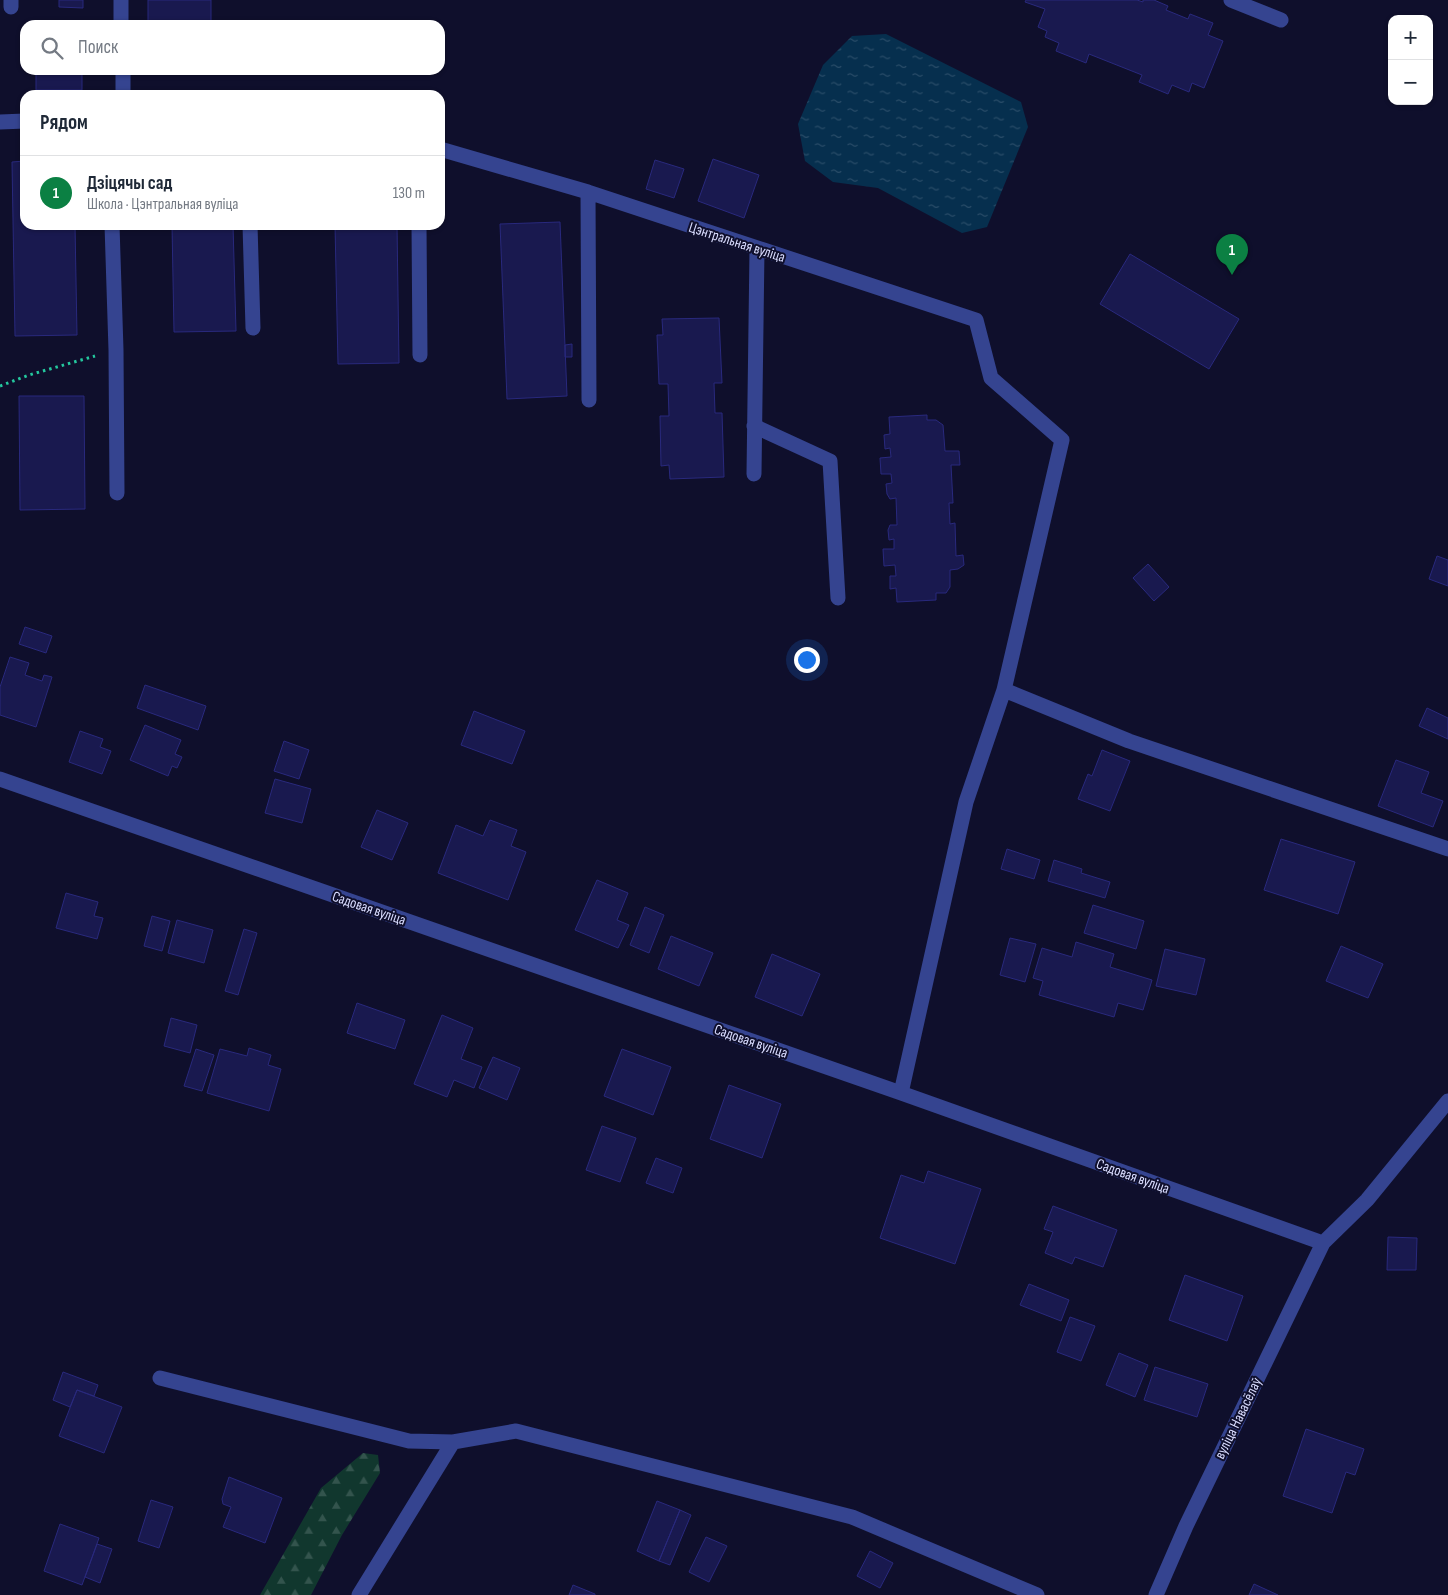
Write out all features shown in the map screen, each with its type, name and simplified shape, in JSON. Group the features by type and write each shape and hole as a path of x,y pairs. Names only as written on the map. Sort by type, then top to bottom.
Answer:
{"street":[{"path":"121,0 121,20"},
{"path":"1231,0 1281,20"},
{"path":"123,75 123,90"},
{"path":"0,122 20,121"},
{"name":"Цэнтральная вуліца","path":"445,150 588,192 976,320 991,378 1062,440 1004,690"},
{"path":"588,192 589,400"},
{"path":"112,230 116,350 117,493"},
{"path":"250,230 253,328"},
{"path":"419,230 420,354"},
{"path":"754,474 757,249"},
{"path":"754,426 830,461 838,598"},
{"path":"901,1093 966,802 1004,690 1129,741 1448,849"},
{"name":"Садовая вуліца","path":"0,779 901,1093 1323,1243"},
{"path":"1323,1243 1367,1200 1448,1101"},
{"name":"вуліца Навасёлаў","path":"1156,1595 1186,1526 1323,1243"},
{"path":"160,1378 409,1441 453,1442 516,1432 852,1517 1037,1595"},
{"path":"359,1595 453,1442"}],"path":[{"path":"0,386 29,375 116,350"}],"green space":[{"path":"363,1453 378,1455 380,1473 342,1535 311,1595 260,1595 321,1488"}],"water":[{"path":"886,34 1021,102 1028,127 987,227 962,233 878,188 833,182 805,161 798,124 823,65 852,36"}],"building":[{"path":"59,0 83,0 83,8 59,7"},
{"path":"148,0 211,0 211,20 148,20"},
{"path":"1026,0 1137,0 1143,2 1143,0 1154,0 1168,6 1166,10 1188,19 1190,14 1213,23 1208,35 1223,41 1204,88 1192,83 1189,92 1172,85 1168,94 1139,82 1142,75 1089,54 1086,63 1056,51 1059,43 1045,37 1047,31 1038,27 1045,9 1025,2"},
{"path":"36,75 82,75 82,90 36,90"},
{"path":"713,159 759,175 744,218 698,201"},
{"path":"655,160 684,169 674,198 646,189"},
{"path":"20,161 20,230 75,230 77,335 15,336 12,162"},
{"path":"560,222 567,396 507,399 500,224"},
{"path":"172,230 233,230 236,331 174,332"},
{"path":"335,230 397,230 399,363 338,364"},
{"path":"1130,254 1239,319 1209,369 1100,304"},
{"path":"719,318 722,383 714,383 715,413 722,413 724,477 670,479 669,465 661,466 660,416 669,416 668,384 659,384 657,335 663,335 662,319"},
{"path":"572,344 572,357 565,357 565,345"},
{"path":"19,396 84,396 85,509 20,510"},
{"path":"927,415 927,420 936,420 943,425 945,451 959,451 960,465 951,465 953,503 949,503 950,524 955,523 956,556 963,555 964,565 958,569 950,570 950,587 946,593 936,593 936,600 897,602 896,588 890,589 890,576 896,576 895,565 884,566 883,549 894,549 894,539 889,540 888,530 890,525 897,525 896,498 890,499 887,494 886,484 892,483 891,474 881,474 880,458 891,457 890,448 885,449 884,435 890,434 889,417"},
{"path":"1437,556 1448,560 1448,586 1429,579"},
{"path":"1148,564 1169,587 1154,601 1133,578"},
{"path":"25,627 52,636 46,653 19,644"},
{"path":"10,657 29,663 25,675 42,681 44,675 52,677 36,727 0,715 0,687"},
{"path":"145,685 206,706 198,730 137,708"},
{"path":"1427,708 1448,718 1448,739 1419,726"},
{"path":"474,711 525,731 512,764 461,745"},
{"path":"145,725 181,740 175,754 182,757 177,768 172,766 168,776 130,760"},
{"path":"80,731 103,739 100,747 111,751 102,774 69,762"},
{"path":"284,741 309,750 299,779 274,771"},
{"path":"1102,750 1130,761 1110,811 1078,799 1088,774 1092,776"},
{"path":"1396,760 1429,772 1421,793 1443,801 1433,827 1378,806"},
{"path":"275,779 311,789 302,823 265,813"},
{"path":"377,810 408,823 392,860 361,847"},
{"path":"490,820 517,830 511,846 526,852 508,900 438,873 456,825 483,836"},
{"path":"1281,839 1355,862 1338,914 1264,890"},
{"path":"1007,849 1040,860 1034,879 1001,869"},
{"path":"1054,860 1082,869 1081,873 1110,882 1105,898 1048,881"},
{"path":"597,880 628,893 617,920 629,925 618,948 575,930"},
{"path":"66,893 98,902 94,916 103,918 97,939 56,928"},
{"path":"1093,905 1144,921 1136,949 1084,933"},
{"path":"645,907 664,915 649,953 630,945"},
{"path":"152,916 170,921 162,951 144,946"},
{"path":"177,920 213,930 204,963 168,953"},
{"path":"244,929 257,933 238,995 225,991"},
{"path":"671,936 713,953 699,986 658,969"},
{"path":"1010,938 1036,944 1025,982 1000,975"},
{"path":"1076,942 1114,954 1110,967 1152,980 1143,1010 1118,1003 1114,1017 1039,995 1043,981 1033,978 1042,948 1072,957"},
{"path":"1341,946 1383,964 1368,998 1326,981"},
{"path":"1165,949 1205,959 1196,995 1156,986"},
{"path":"772,954 820,974 802,1016 755,997"},
{"path":"357,1003 405,1020 395,1049 347,1033"},
{"path":"442,1015 473,1028 461,1059 482,1067 474,1088 454,1080 447,1097 414,1084"},
{"path":"171,1018 197,1025 190,1053 164,1046"},
{"path":"249,1048 271,1055 268,1065 281,1069 269,1111 207,1093 220,1049 247,1056"},
{"path":"196,1049 214,1055 202,1091 184,1086"},
{"path":"622,1049 671,1067 653,1115 604,1096"},
{"path":"493,1057 520,1068 507,1100 479,1088"},
{"path":"729,1085 781,1104 762,1158 710,1139"},
{"path":"602,1126 636,1138 620,1182 586,1170"},
{"path":"656,1158 682,1168 673,1193 646,1183"},
{"path":"928,1171 981,1189 955,1264 880,1238 901,1175 924,1183"},
{"path":"1053,1206 1117,1230 1103,1267 1075,1257 1072,1264 1045,1253 1053,1232 1044,1229"},
{"path":"1388,1237 1417,1238 1416,1270 1387,1270"},
{"path":"1185,1275 1243,1296 1227,1341 1169,1320"},
{"path":"1029,1284 1069,1300 1061,1321 1020,1305"},
{"path":"1070,1317 1095,1326 1081,1361 1057,1352"},
{"path":"1119,1353 1148,1365 1135,1397 1106,1385"},
{"path":"1155,1367 1208,1384 1197,1417 1144,1400"},
{"path":"63,1372 98,1385 94,1396 77,1390 70,1407 53,1400"},
{"path":"77,1390 122,1407 104,1453 59,1436"},
{"path":"1306,1429 1364,1449 1355,1475 1346,1472 1332,1513 1283,1496"},
{"path":"229,1477 282,1498 265,1543 223,1527 231,1507 223,1504 222,1499"},
{"path":"151,1500 173,1507 159,1548 138,1541"},
{"path":"657,1501 680,1510 659,1561 637,1551"},
{"path":"680,1510 691,1515 670,1565 659,1561"},
{"path":"60,1524 99,1538 82,1585 44,1571"},
{"path":"706,1537 727,1546 709,1582 689,1572"},
{"path":"97,1544 112,1549 100,1583 85,1577"},
{"path":"870,1551 893,1563 880,1588 857,1576"},
{"path":"1254,1584 1278,1595 1249,1595"},
{"path":"573,1585 595,1594 595,1595 569,1595"}],"place":[{"name":"Дзіцячы сад","path":"1232,275"}]}
